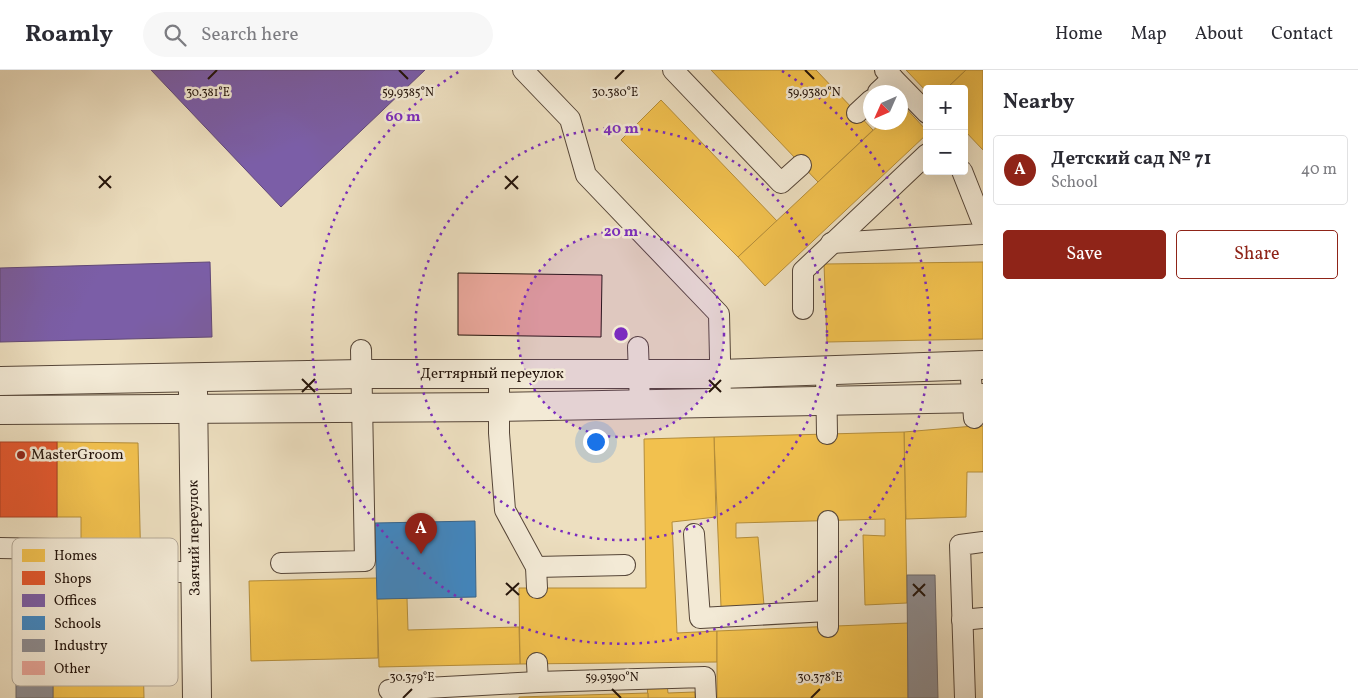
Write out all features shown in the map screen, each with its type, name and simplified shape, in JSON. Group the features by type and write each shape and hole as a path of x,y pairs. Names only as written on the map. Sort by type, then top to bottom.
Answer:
{"street":[{"name":"Дегтярный переулок","path":"0,381 193,378 361,362 498,374 720,374 977,366"},
{"name":"Заячий переулок","path":"193,378 197,698"},
{"path":"0,410 362,408 826,402 977,405"}],"lane":[{"path":"523,70 570,119 586,175 719,314 721,404"},
{"path":"673,70 781,183 801,165"},
{"path":"882,85 889,74 923,109"},
{"path":"803,309 803,271 923,158"},
{"path":"964,175 983,224"},
{"path":"831,244 983,234"},
{"path":"638,347 640,405"},
{"path":"281,563 365,561 361,362"},
{"path":"977,366 977,405"},
{"path":"826,372 827,434"},
{"path":"498,374 505,510 536,567 537,588"},
{"path":"694,534 700,618 828,619 828,521"},
{"path":"965,698 960,545 983,542"},
{"path":"536,567 625,565"},
{"path":"178,572 195,572"},
{"path":"962,620 983,618"},
{"path":"389,690 538,672 705,677 706,698"}],"building: Homes":[{"path":"711,70 816,70 863,119 863,130 873,130 818,182"},
{"path":"906,70 966,70 950,85 923,85 923,88"},
{"path":"966,70 983,70 983,150 968,134 968,85 950,85"},
{"path":"661,100 777,221 738,257 621,140"},
{"path":"908,110 923,127 923,138 765,286 738,257 873,130 908,130"},
{"path":"983,262 983,339 827,342 824,264"},
{"path":"983,426 983,472 967,472 966,517 906,519 904,432"},
{"path":"904,432 907,603 865,605 863,535 885,536 885,519 736,523 736,538 758,537 764,605 721,607 714,437"},
{"path":"714,437 716,517 672,522 677,633 717,631 717,662 520,664 519,588 646,588 644,439"},
{"path":"57,442 138,443 140,538 81,538 81,517 57,517"},
{"path":"377,578 378,658 251,661 249,581"},
{"path":"407,598 408,630 519,627 520,664 379,667 377,599"},
{"path":"908,623 908,698 717,698 717,631"},
{"path":"667,684 668,693 695,692 695,698 648,698 647,685"},
{"path":"53,686 144,686 144,698 53,698"},
{"path":"648,693 648,698 519,698 519,697"}],"building: Shops":[{"path":"0,442 57,442 57,517 0,517"}],"building: Offices":[{"path":"151,70 425,70 281,207"},
{"path":"210,262 212,337 0,342 0,268"}],"building: Schools":[{"path":"475,521 476,597 377,599 375,523"}],"building: Industry":[{"path":"907,575 935,575 938,698 908,698"},
{"path":"16,686 53,686 53,698 16,698"}],"building: Other":[{"path":"458,273 602,275 601,337 458,335"}],"place":[{"name":"MasterGroom","path":"21,455"},
{"name":"Детский сад № 71","path":"421,554"}]}
